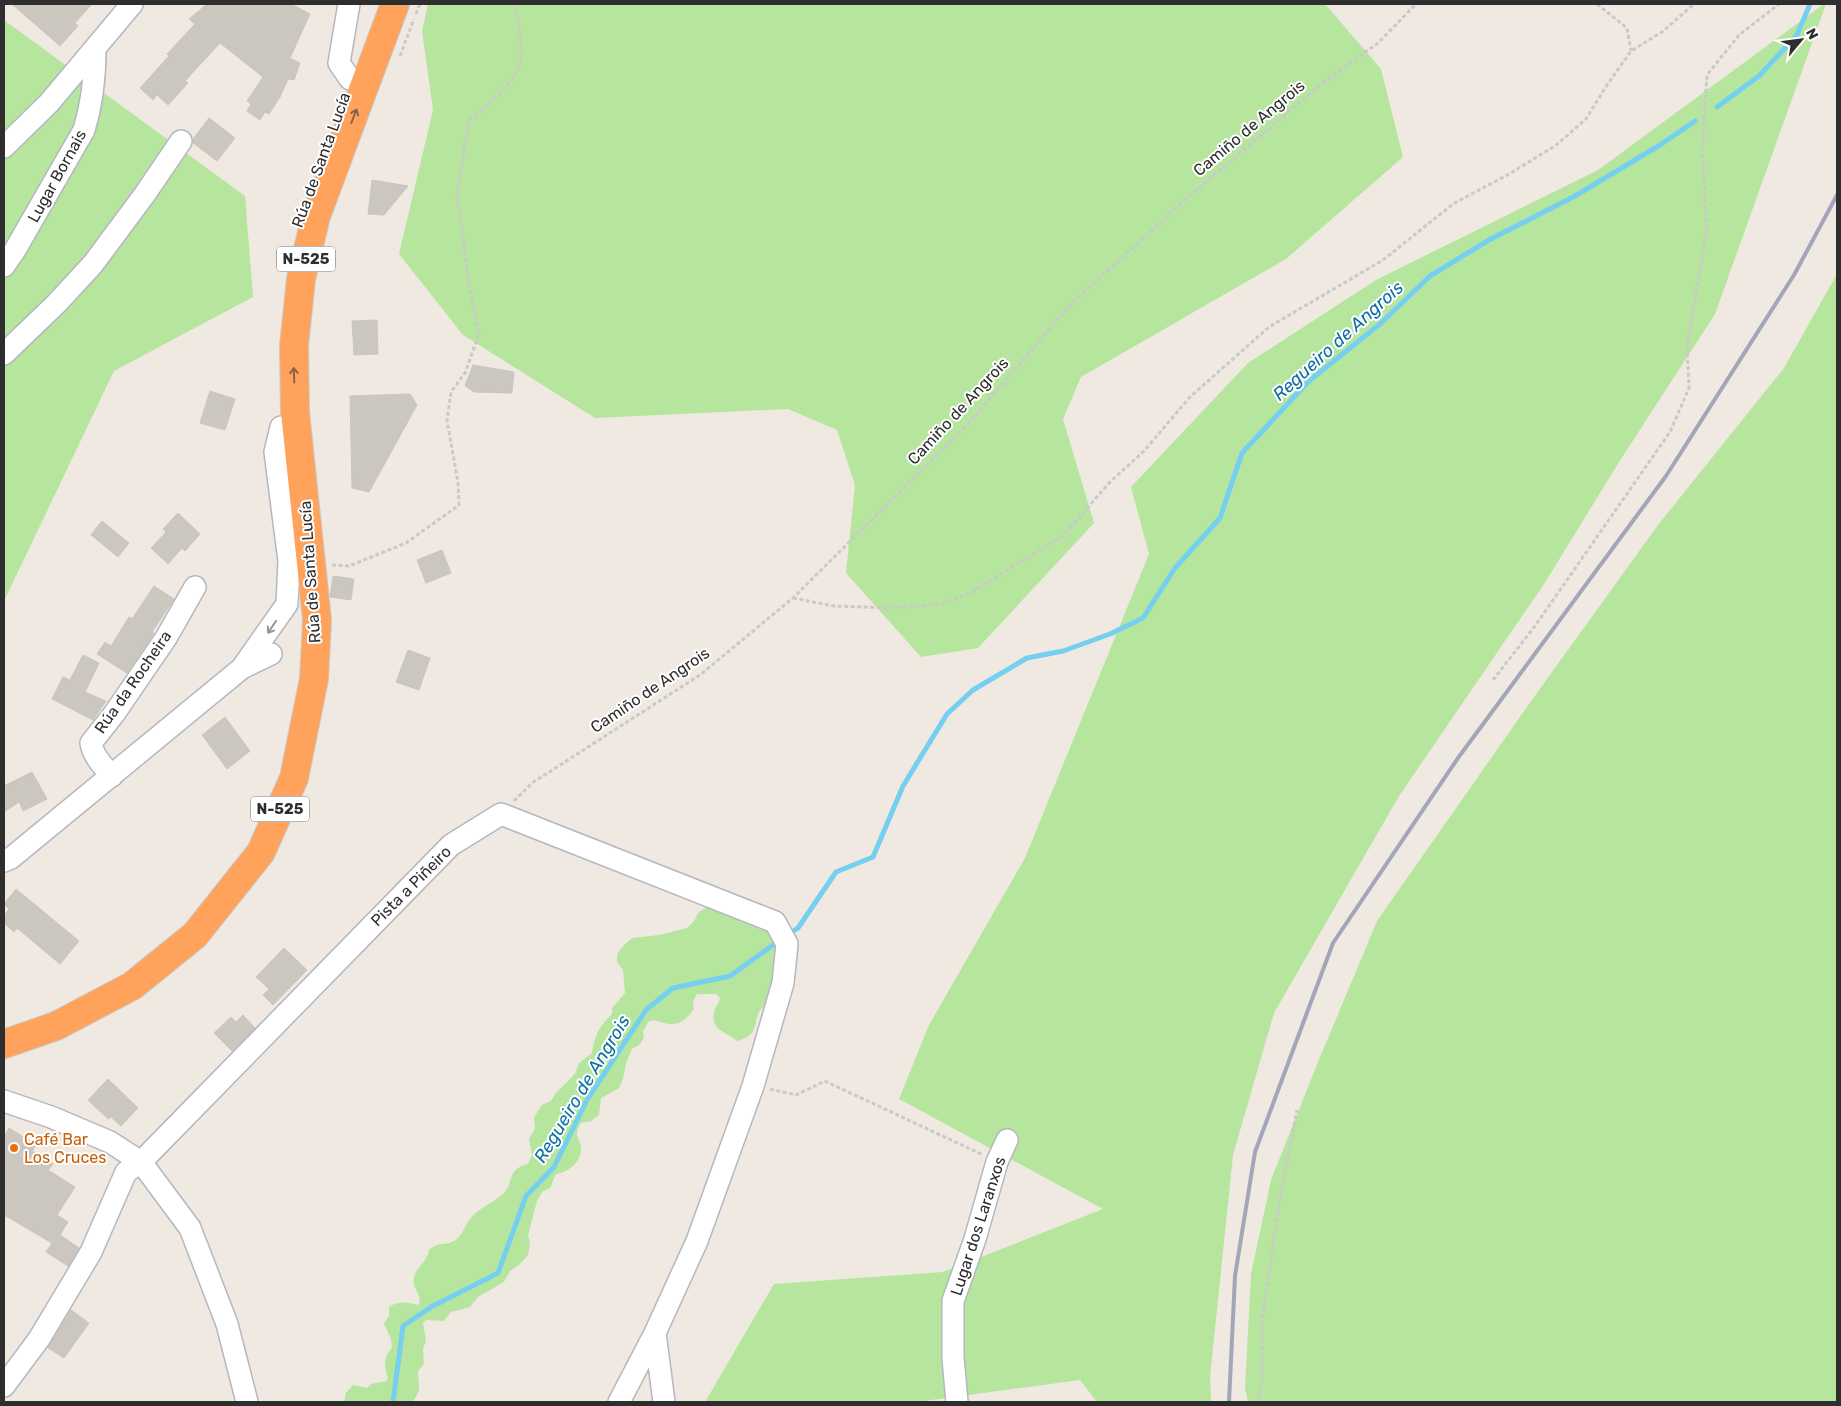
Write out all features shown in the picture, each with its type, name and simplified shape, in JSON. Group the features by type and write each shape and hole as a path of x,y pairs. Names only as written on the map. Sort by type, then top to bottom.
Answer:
{"highway":[{"name":"N-525","path":"357,83 377,4"},
{"name":"N-525","path":"357,83 395,4"},
{"name":"Rúa de Santa Lucía","path":"4,1031 68,1010 109,985 164,946 204,905 245,845 274,783 294,716 300,657 300,585 276,381 278,321 296,223 357,83"},
{"name":"Rúa de Santa Lucía","path":"4,1044 56,1026 132,986 195,935 261,852 294,778 314,680 317,620 296,412 294,346 301,279 316,216 357,83"}],"street":[{"path":"4,146 49,103 132,4"},
{"path":"348,4 339,63 357,83"},
{"name":"Lugar Bornais","path":"4,266 84,130 90,110 95,65 94,50"},
{"path":"4,354 56,304 93,264 145,194 181,141"},
{"path":"242,668 287,604 289,561 275,452 281,427"},
{"name":"Rúa da Rocheira","path":"112,776 97,759 91,743 114,714 166,638 195,587"},
{"path":"4,861 11,858 242,668 271,654"},
{"path":"501,814 775,922 783,936 783,983 753,1086 697,1242 655,1333 619,1402"},
{"name":"Pista a Piñeiro","path":"4,1386 39,1339 91,1252 126,1172 140,1162 450,845 501,814"},
{"path":"4,1101 51,1117 110,1142 140,1162 190,1228 227,1324 247,1402"},
{"name":"Lugar dos Laranxos","path":"957,1402 953,1358 953,1301 975,1239 997,1162 1007,1140"},
{"path":"655,1333 664,1402"}],"path":[{"path":"312,563 349,566 406,543 459,505 458,482 447,421 451,392 465,374 478,334 457,194 469,120 493,100 515,74 522,56 515,4"},
{"name":"Camiño de Angrois","path":"501,814 532,784 700,675 793,598 970,422 1068,306 1184,200 1326,80 1378,43 1416,4"},
{"path":"1598,4 1627,28 1632,51"},
{"path":"793,598 833,606 894,608 939,604 970,593 1062,536 1109,483 1144,452 1190,397 1269,327 1382,260 1453,204 1509,174 1555,146 1586,119 1607,85 1632,51 1662,32 1694,4"},
{"path":"1493,680 1536,626 1670,432 1689,388 1688,346 1707,230 1702,150 1707,75 1739,35 1779,4"},
{"path":"753,1086 796,1095 825,1080 997,1162"},
{"path":"1258,1402 1262,1380 1262,1320 1279,1204 1297,1110"}],"green space":[{"path":"428,4 1325,4 1381,69 1403,157 1286,259 1081,377 1063,419 1094,523 978,648 921,657 846,573 855,485 837,430 788,409 595,418 463,335 399,254 433,110 422,31"},
{"path":"1826,4 1715,314 1619,462 1546,581 1399,796 1274,1013 1233,1155 1210,1377 1211,1402 1097,1402 1080,1380 917,1402 705,1402 774,1284 943,1272 1103,1209 899,1099 929,1025 1025,858 1149,554 1131,487 1248,363 1376,280 1598,170"},
{"path":"4,20 245,196 253,297 114,371 4,601"},
{"path":"1837,274 1837,1402 1248,1402 1245,1389 1251,1274 1271,1180 1377,921 1529,704 1658,525 1784,368"},
{"path":"705,899 763,922 785,945 771,1003 763,1007 759,1012 752,1033 737,1041 717,1027 713,1019 720,998 716,994 697,994 693,1002 694,1009 685,1019 678,1023 669,1024 655,1020 648,1022 643,1032 644,1038 639,1045 632,1049 619,1088 601,1098 599,1115 591,1121 581,1123 578,1127 577,1134 581,1146 579,1159 569,1169 556,1174 550,1188 542,1192 537,1201 528,1235 530,1243 528,1255 510,1271 504,1282 478,1297 470,1307 451,1312 444,1321 426,1320 423,1323 426,1342 423,1348 424,1364 418,1371 418,1394 412,1402 344,1402 346,1393 353,1385 367,1388 371,1384 386,1381 388,1378 385,1362 392,1348 391,1339 384,1324 389,1316 389,1307 400,1303 419,1305 420,1301 414,1285 414,1278 429,1250 457,1239 474,1215 504,1193 514,1172 521,1166 528,1164 532,1155 529,1139 535,1128 534,1117 542,1105 551,1101 556,1093 575,1074 579,1063 592,1053 598,1032 612,1014 612,1008 625,993 623,970 617,962 617,954 632,938 659,935 687,928 694,921 698,913 705,908"}],"building":[{"path":"12,4 92,4 75,23 78,26 60,46"},
{"path":"207,4 291,4 310,14 290,58 300,63 294,80 288,79 280,97 269,114 265,112 260,120 247,111 251,104 247,101 263,77 220,43 185,81 188,83 168,105 157,95 153,100 140,88 169,56 167,54 195,24 189,19"},
{"path":"209,118 235,138 217,161 193,143 193,139"},
{"path":"372,180 408,186 384,215 368,214"},
{"path":"377,320 378,354 354,355 352,321"},
{"path":"473,365 514,372 512,393 474,392 465,386"},
{"path":"210,391 235,399 225,430 200,423"},
{"path":"410,394 417,405 369,492 352,488 350,396"},
{"path":"178,513 200,534 185,551 182,548 168,564 151,548 166,532 163,529"},
{"path":"102,521 129,543 118,557 91,535"},
{"path":"442,550 451,573 426,583 417,560"},
{"path":"333,576 354,579 351,600 330,597"},
{"path":"154,586 174,599 127,673 97,654 105,642 111,646 129,617 132,619"},
{"path":"408,650 430,658 419,690 396,682"},
{"path":"83,655 99,663 85,692 106,701 93,720 52,699 63,677 70,680"},
{"path":"225,717 250,751 227,769 202,735"},
{"path":"32,772 47,799 23,811 19,802 4,812 4,786"},
{"path":"16,889 79,941 60,964 17,928 14,932 4,923 4,916 9,909 4,904"},
{"path":"284,948 307,970 273,1005 263,995 269,989 256,977"},
{"path":"243,1015 255,1028 232,1051 214,1033 231,1017 236,1022"},
{"path":"108,1079 138,1108 121,1126 111,1117 108,1119 88,1100"},
{"path":"9,1128 36,1145 32,1151 53,1164 48,1170 75,1187 57,1215 68,1222 60,1235 79,1248 68,1266 46,1252 52,1243 4,1215 4,1137"},
{"path":"71,1310 89,1323 64,1358 48,1348"}],"waterway":[{"name":"Regueiro de Angrois","path":"1717,107 1759,76 1797,35 1810,4"},
{"name":"Regueiro de Angrois","path":"787,935 798,928 836,872 873,857 903,786 947,714 973,690 1027,658 1063,651 1110,634 1143,618 1175,568 1220,518 1242,453 1309,381 1380,324 1430,276 1489,240 1575,196 1660,145 1695,121"},
{"name":"Regueiro de Angrois","path":"393,1402 403,1326 431,1307 498,1273 526,1196 554,1167 587,1100 646,1010 673,988 730,976 780,940"}],"railway":[{"path":"1229,1402 1235,1276 1255,1152 1333,943 1458,758 1666,476 1794,275 1837,195"}],"place":[{"name":"Café Bar Los Cruces","path":"14,1148"}]}
